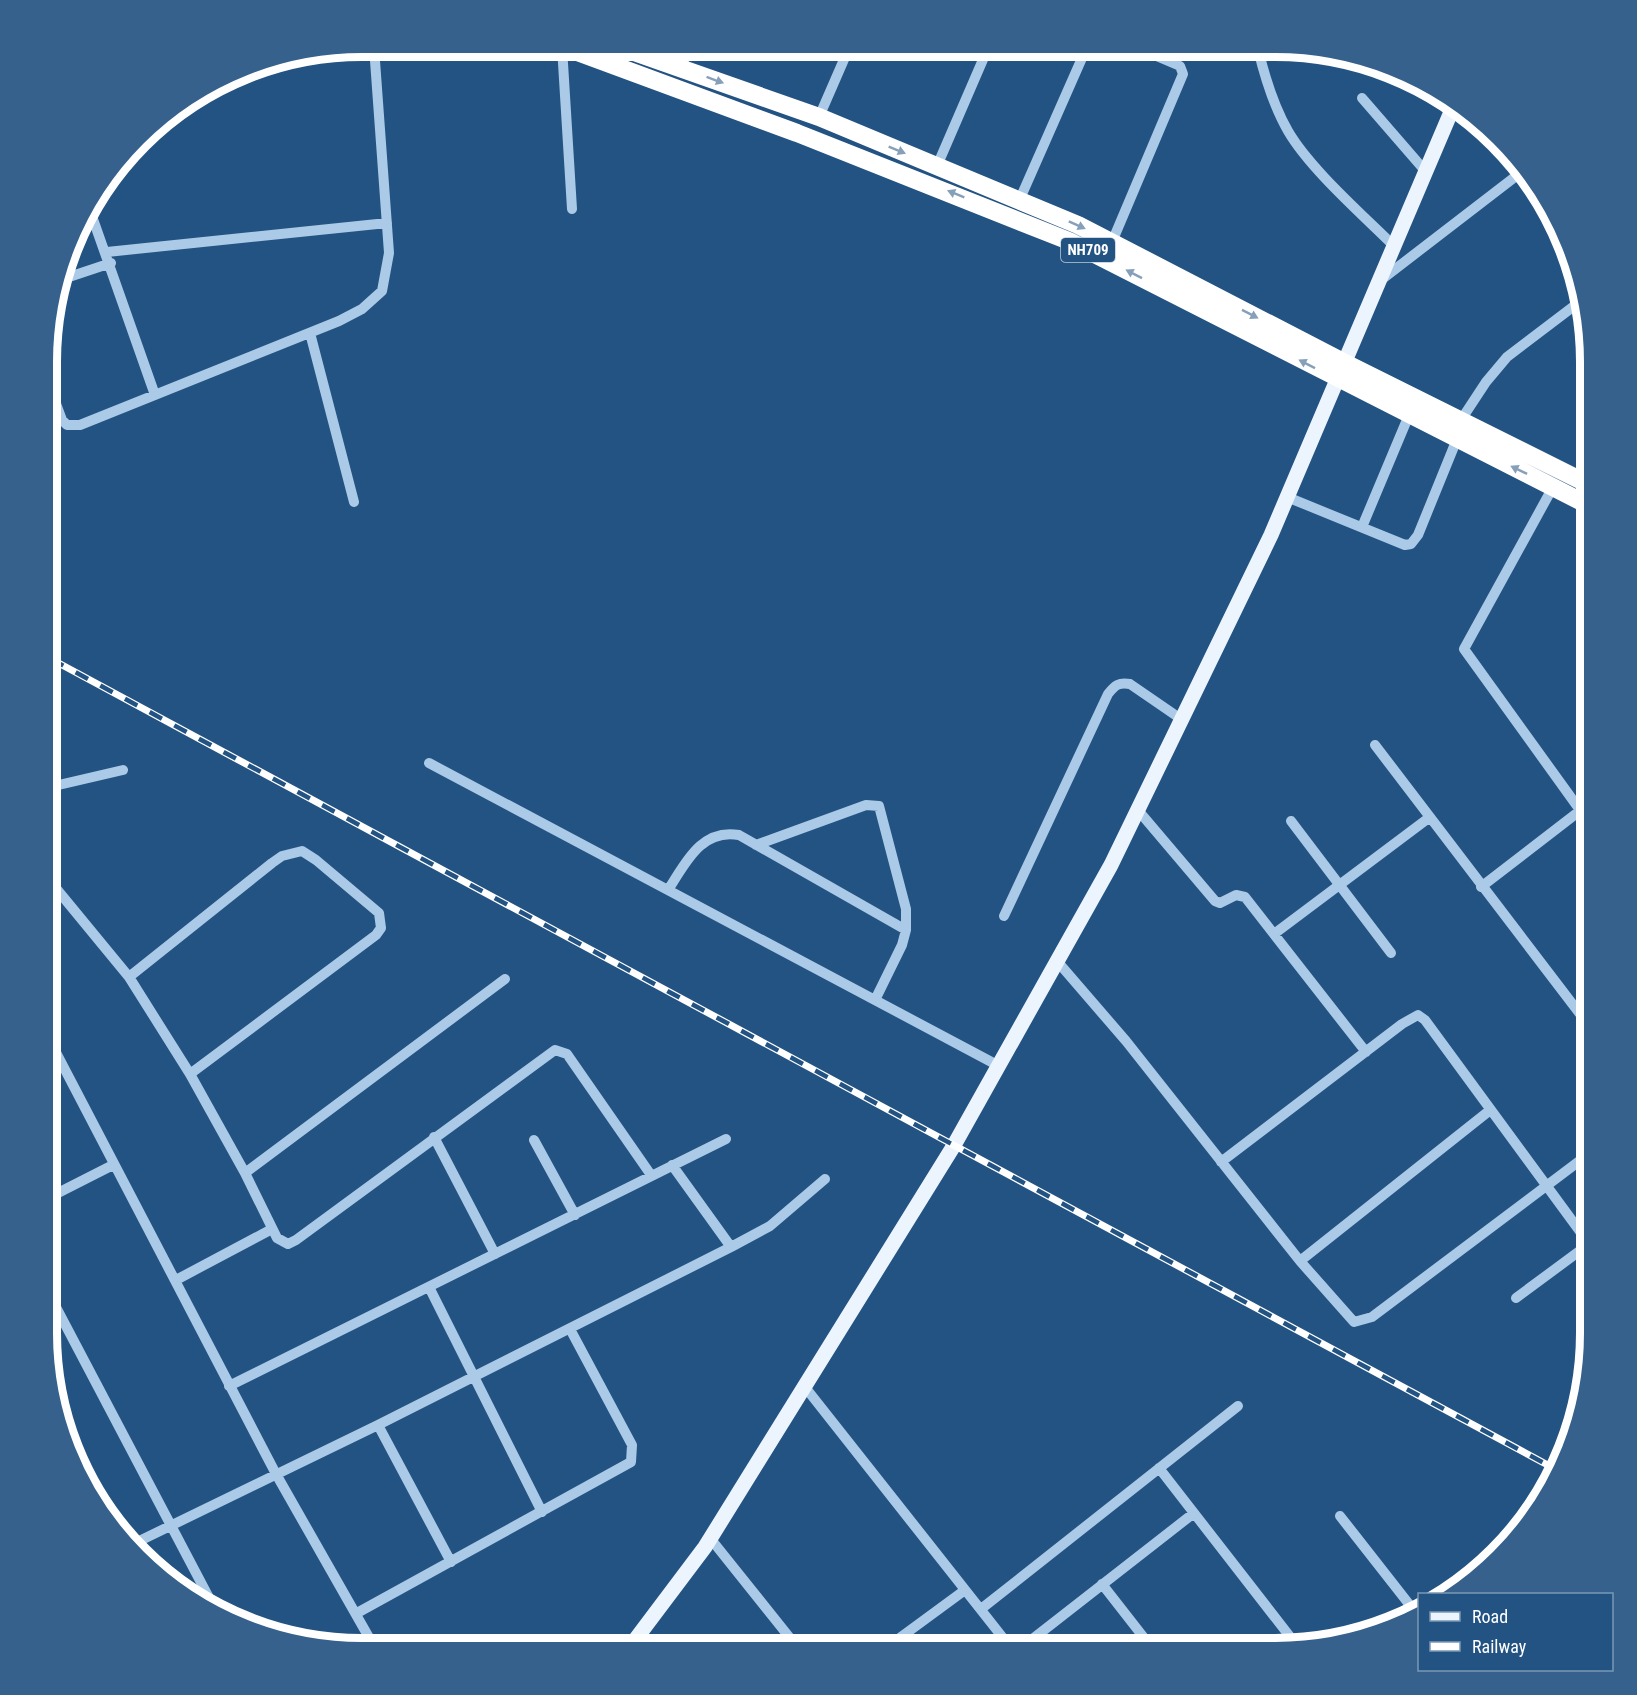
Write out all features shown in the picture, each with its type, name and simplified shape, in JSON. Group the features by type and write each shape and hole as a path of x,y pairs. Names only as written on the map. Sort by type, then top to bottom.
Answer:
{"highway":[{"name":"NH709","path":"590,57 797,133 1069,241 1342,371 1461,420 1580,480"},
{"name":"NH709","path":"650,57 819,117 1078,225 1342,371 1409,415 1580,501"}],"main road":[{"path":"636,1638 710,1538 953,1147 1111,865 1287,497 1451,113"}],"street":[{"path":"57,406 62,420 74,427 310,333 362,309 382,291 389,253 375,57"},
{"path":"564,57 572,209"},
{"path":"682,68 685,57"},
{"path":"819,117 845,57"},
{"path":"937,166 984,57"},
{"path":"1019,201 1082,57"},
{"path":"1112,242 1183,74 1180,66 1159,57"},
{"path":"1260,57 1269,92 1289,133 1324,176 1395,247"},
{"path":"1362,98 1427,173"},
{"path":"1381,280 1517,176"},
{"path":"93,218 111,263 155,395"},
{"path":"107,252 387,224"},
{"path":"69,277 111,263"},
{"path":"1461,420 1486,382 1507,357 1575,306"},
{"path":"310,333 354,502"},
{"path":"1362,527 1409,415"},
{"path":"1287,497 1405,545 1411,544 1418,535 1457,439"},
{"path":"1481,887 1580,810 1464,649 1553,487"},
{"path":"1004,916 1103,704 1115,686 1123,683 1130,684 1181,719"},
{"path":"1375,745 1481,887 1580,1014"},
{"path":"429,763 999,1066"},
{"path":"57,785 123,770"},
{"path":"756,845 866,805 879,806 906,909 906,930 902,945 875,1000"},
{"path":"1137,809 1210,897 1220,903 1236,895 1245,897 1366,1053"},
{"path":"1274,934 1430,816"},
{"path":"1291,821 1391,953"},
{"path":"668,890 699,845 712,837 726,833 738,835 906,930"},
{"path":"129,977 272,863 292,852 302,851 316,860 379,913 381,928 376,935 190,1074"},
{"path":"57,890 129,977 190,1074 245,1173 272,1229 282,1243 288,1244 296,1240 549,1052 562,1050 651,1174"},
{"path":"1057,961 1126,1041 1300,1261 1347,1317 1354,1322 1362,1322 1372,1317 1580,1160"},
{"path":"245,1173 505,979"},
{"path":"1221,1162 1411,1017 1418,1016 1425,1020 1489,1111 1580,1233"},
{"path":"57,1055 276,1474 370,1638"},
{"path":"1300,1261 1489,1111"},
{"path":"434,1137 495,1254"},
{"path":"229,1386 575,1215 651,1174 726,1139"},
{"path":"534,1140 575,1215"},
{"path":"57,1193 113,1164"},
{"path":"672,1165 732,1247"},
{"path":"139,1541 378,1425 732,1247 770,1226 825,1179"},
{"path":"176,1280 272,1229"},
{"path":"1516,1298 1580,1252"},
{"path":"429,1287 542,1512"},
{"path":"57,1307 209,1597"},
{"path":"357,1613 625,1468 631,1462 632,1445 570,1329"},
{"path":"805,1386 1003,1638"},
{"path":"981,1609 1238,1406"},
{"path":"378,1425 451,1562"},
{"path":"1159,1468 1290,1637"},
{"path":"1034,1638 1194,1513"},
{"path":"1340,1516 1411,1606"},
{"path":"710,1538 790,1638"},
{"path":"1102,1584 1144,1638"},
{"path":"900,1638 965,1590"}],"railway":[{"path":"57,662 1550,1466"}]}
